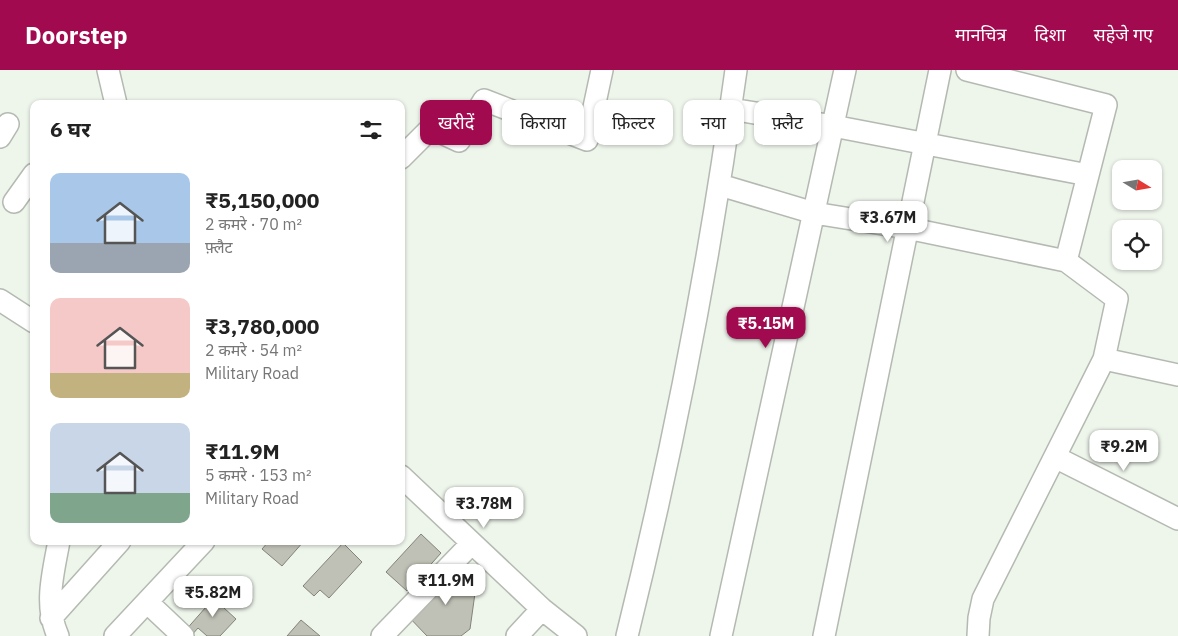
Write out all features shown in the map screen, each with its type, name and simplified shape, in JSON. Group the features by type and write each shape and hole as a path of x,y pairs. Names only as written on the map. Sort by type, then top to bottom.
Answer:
{"street":[{"path":"108,70 115,100"},
{"path":"405,154 431,128 459,142 484,100 587,140 602,70"},
{"path":"732,100 736,70"},
{"path":"721,636 845,70"},
{"path":"824,636 940,70"},
{"path":"967,70 1106,105 1066,261"},
{"path":"744,111 833,126 1088,175"},
{"path":"627,636 646,558 693,335 726,145"},
{"path":"14,202 30,180"},
{"path":"720,185 814,213 907,228 1066,261 1117,299 1104,359 983,599 978,636"},
{"path":"0,300 30,319"},
{"path":"1104,359 1178,375"},
{"path":"1054,457 1178,519"},
{"path":"405,480 542,609 563,632"},
{"path":"382,636 472,543"},
{"path":"54,627 49,598 58,545"},
{"path":"54,627 117,545"},
{"path":"115,636 200,545"},
{"path":"147,602 183,636"},
{"path":"517,636 542,609"}],"building":[{"path":"421,534 441,553 407,591 386,572"},
{"path":"266,545 300,545 282,566 262,549"},
{"path":"341,545 345,545 362,562 329,598 320,590 314,596 303,586"},
{"path":"455,565 476,586 470,629 461,636 427,636 406,614"},
{"path":"221,590 232,599 224,608 236,619 220,636 207,636 198,628 191,636 184,632"},
{"path":"301,620 320,636 287,636"}]}
